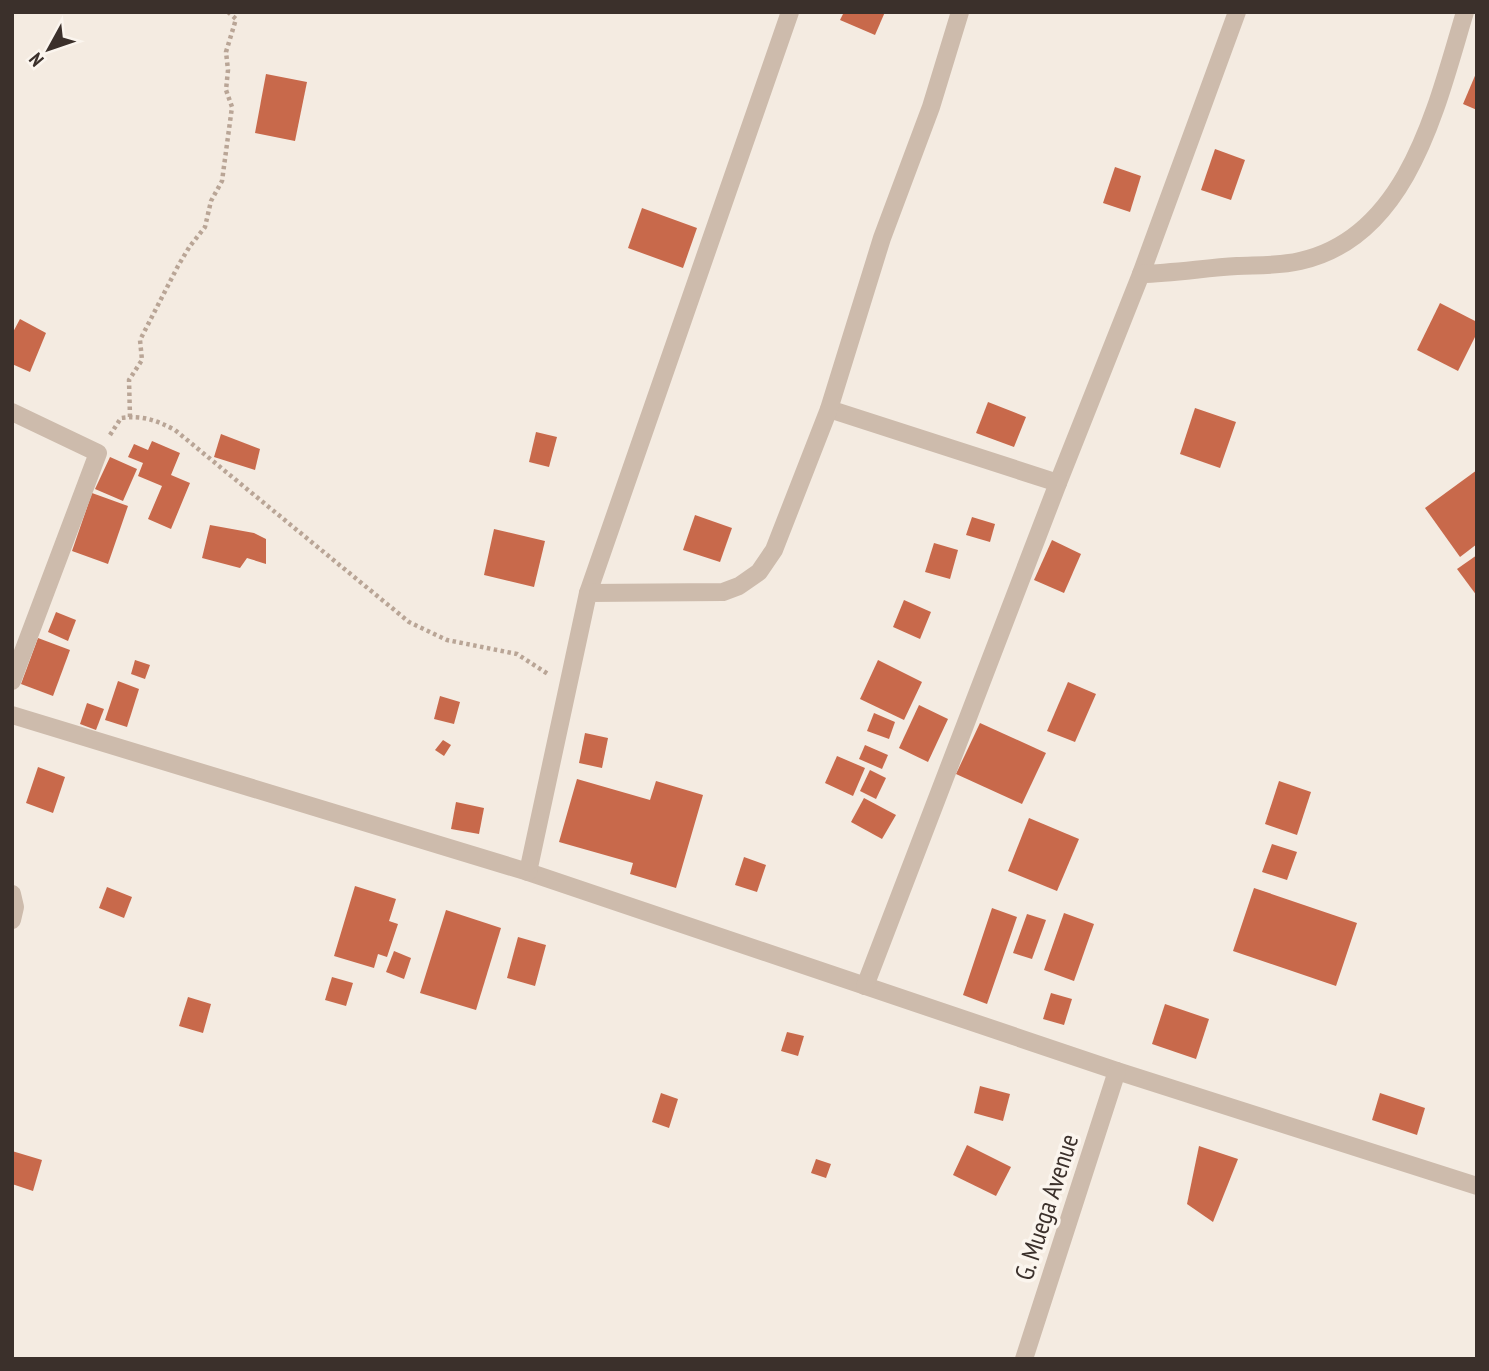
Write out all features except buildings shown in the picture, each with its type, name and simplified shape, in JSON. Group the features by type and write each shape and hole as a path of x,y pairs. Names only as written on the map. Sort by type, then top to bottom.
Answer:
{"street":[{"path":"528,873 588,593 790,12"},
{"path":"588,593 723,592 748,581 759,572 775,550 829,409 882,238 930,107 960,12"},
{"path":"865,986 1141,274 1237,12"},
{"path":"1141,274 1301,261 1332,251 1359,233 1383,211 1409,171 1442,89 1465,12"},
{"path":"829,409 1058,483"},
{"path":"12,412 98,453 12,681"},
{"path":"12,715 528,873 1117,1070 1477,1186"},
{"path":"12,894 15,907 12,920"},
{"name":"G. Muega Avenue","path":"1024,1359 1117,1070"}],"path":[{"path":"130,417 129,380 142,360 140,340 178,266 205,227 211,201 222,181 232,107 226,90 226,52 236,19 228,12"},
{"path":"98,453 121,418 155,420 175,430 409,622 447,640 517,654 568,687"}]}
